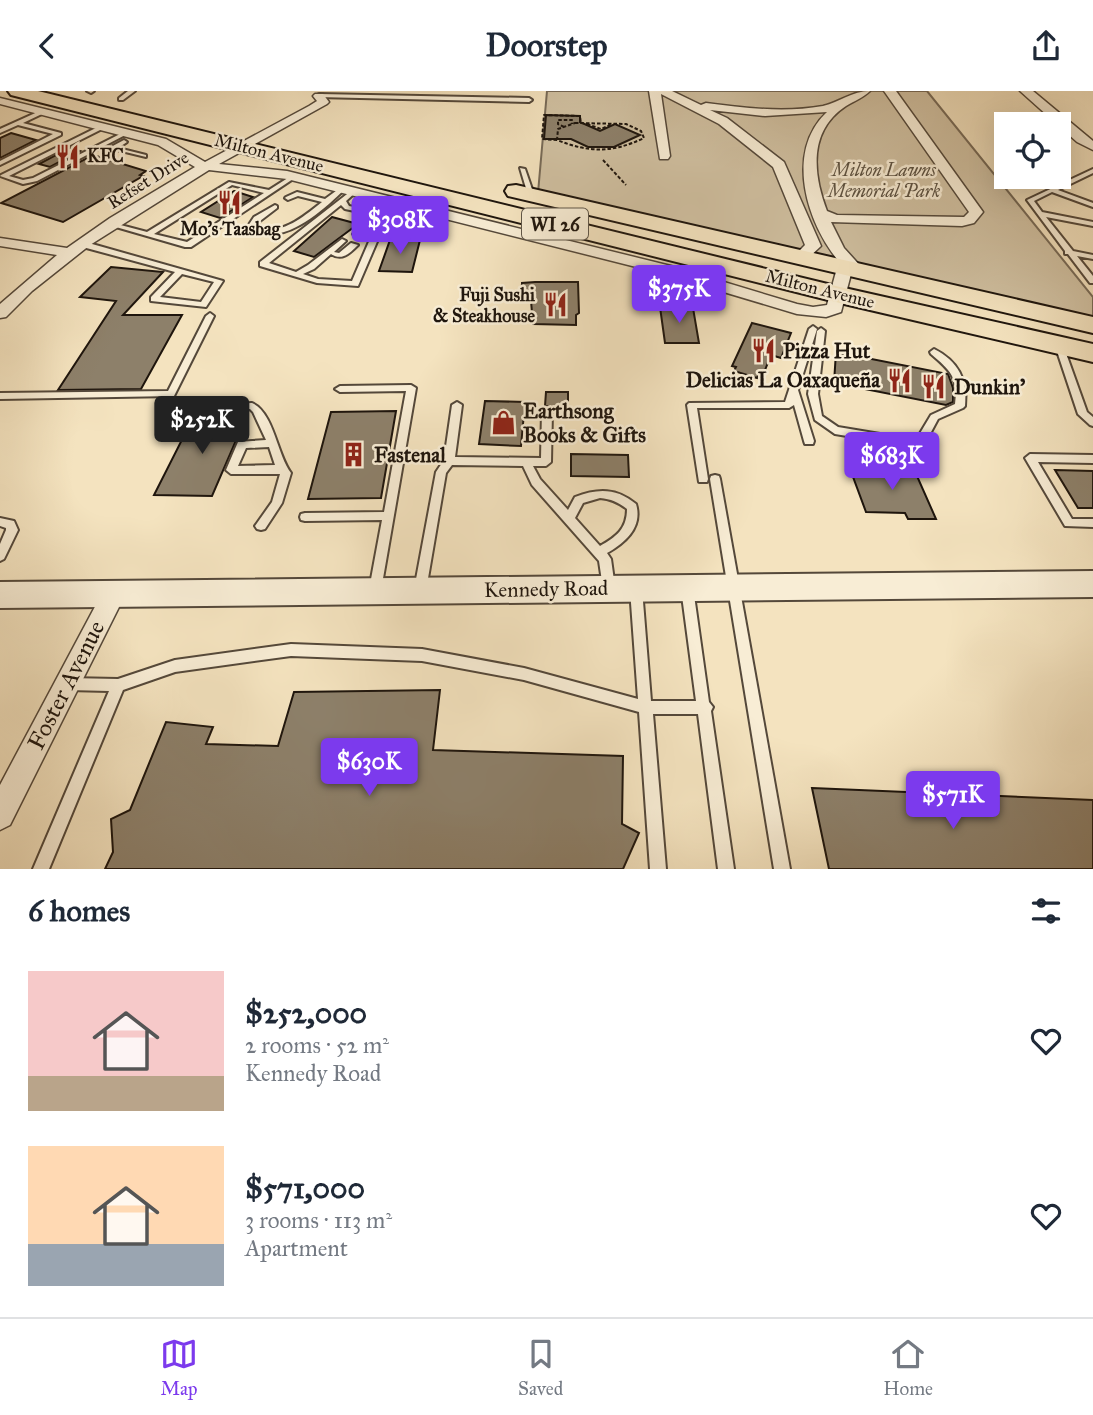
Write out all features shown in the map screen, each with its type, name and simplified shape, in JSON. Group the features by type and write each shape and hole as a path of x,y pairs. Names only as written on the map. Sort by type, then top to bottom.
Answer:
{"main road":[{"name":"Milton Avenue","path":"17,91 840,295 1093,353"},
{"name":"Milton Avenue","path":"90,91 127,95 266,133 451,176"},
{"name":"Milton Avenue","path":"491,186 1093,325"}],"street":[{"path":"319,96 331,91"},
{"path":"655,91 664,156"},
{"path":"663,91 721,120 779,165 813,246 801,257"},
{"path":"0,101 171,146 190,161 206,166 292,177 388,206 704,280 801,311 820,314 832,311 850,269 835,250 832,225 821,214 812,193 807,157 824,119 840,106 864,91 893,94 975,212 973,217 962,222 832,225"},
{"path":"1026,91 1093,146"},
{"name":"Refset Drive","path":"0,313 76,249 206,166 266,133 289,124 323,102 319,96"},
{"path":"683,100 734,110 807,111 840,106"},
{"path":"721,120 726,112 734,110"},
{"path":"779,165 793,163 808,169"},
{"path":"0,242 76,249"},
{"name":"Kennedy Road","path":"0,595 1093,584"},
{"name":"Foster Avenue","path":"0,815 114,593"}],"lane":[{"path":"319,96 529,100"},
{"path":"1,130 42,112"},
{"path":"0,163 59,134 16,124"},
{"path":"102,127 3,176 23,182 35,180 131,134"},
{"path":"131,134 112,148 145,156"},
{"path":"522,169 531,195"},
{"path":"1093,171 1030,201 1093,281"},
{"path":"113,225 188,245 292,177"},
{"path":"148,234 231,183 269,192"},
{"path":"1052,190 1093,205"},
{"path":"275,207 257,219 250,229 263,234 279,234 326,201 346,193"},
{"path":"346,193 263,264 300,276 355,284 375,237 371,222"},
{"path":"289,198 298,194 326,201"},
{"path":"371,222 358,234 388,206"},
{"path":"1040,214 1093,224"},
{"path":"347,243 334,254 300,276 311,267 347,243"},
{"path":"76,249 180,271 219,281 203,305 154,299 180,271"},
{"path":"1069,252 1093,257"},
{"path":"0,396 171,394 210,316"},
{"path":"782,869 734,587 692,405 789,405 817,330 813,394 818,418 835,430 919,444 934,417 960,406 961,378 934,352"},
{"path":"1059,345 1083,414 1093,423"},
{"path":"340,389 411,388 375,590"},
{"path":"793,389 809,441"},
{"path":"420,590 441,472 449,461 457,405"},
{"path":"228,407 253,407 257,410 273,443 281,469 286,474 277,503 261,526"},
{"path":"449,461 546,462 547,411"},
{"path":"273,443 242,445 231,470 281,469"},
{"path":"1093,459 1030,458 1069,523 1093,523"},
{"path":"526,462 536,482 605,559 622,588 647,708 658,869"},
{"path":"551,499 564,502 606,494 625,500 632,507 633,517 626,534 620,541 599,552"},
{"path":"569,519 579,500"},
{"path":"305,517 388,516"},
{"path":"0,521 10,524 12,530 0,556"},
{"path":"687,588 706,707 726,869"},
{"path":"67,684 118,685 175,666 291,650 422,655 524,674 647,708 706,707"},
{"path":"41,869 118,685"}],"path":[{"path":"581,124 580,116 544,115 542,139 558,140 580,149 601,149 627,146 644,138"},
{"path":"566,128 558,124 558,120 572,120 572,126"},
{"path":"598,129 599,122"},
{"path":"558,140 560,128 599,122 626,124 639,130 644,138"},
{"path":"581,124 598,129 614,124"},
{"path":"621,126 626,124"},
{"path":"628,128 632,127"},
{"path":"635,132 639,130"},
{"path":"558,140 562,135"},
{"path":"638,136 644,138"},
{"path":"572,145 577,143"},
{"path":"622,144 627,146"},
{"path":"601,149 601,155"},
{"path":"603,160 626,185"}],"green space":[{"name":"Milton Lawns Memorial Park","path":"547,91 927,91 994,174 994,189 1006,189 1093,297 1093,321 538,193"}],"building":[{"path":"546,115 580,116 580,122 600,131 615,124 640,135 614,147 588,147 571,139 544,139"},
{"path":"11,133 36,140 0,158 0,138"},
{"path":"69,148 80,151 50,167 39,164"},
{"path":"93,155 146,171 140,175 143,176 63,222 1,203"},
{"name":"Mo's Taasbag","path":"234,191 253,197 220,218 201,212"},
{"path":"332,217 358,224 314,257 294,251"},
{"path":"390,240 420,240 412,272 379,271"},
{"path":"111,267 163,272 123,315 182,315 141,389 58,390 116,301 80,297"},
{"name":"Fuji Sushi & Steakhouse","path":"578,282 579,313 576,315 576,325 533,324 531,301 521,301 522,283"},
{"path":"660,307 693,308 699,343 665,343"},
{"name":"Pizza Hut","path":"752,323 791,333 781,358 771,355 763,375 759,374 757,378 734,371 736,367 732,366"},
{"path":"836,352 948,374 953,388 953,402 946,405 834,383"},
{"path":"546,392 568,392 568,409 545,406"},
{"name":"Earthsong Books & Gifts","path":"485,401 525,402 521,446 479,444"},
{"name":"Fastenal","path":"396,411 381,498 308,499 331,412"},
{"path":"195,414 247,415 212,496 154,495"},
{"path":"571,454 628,455 629,477 571,476"},
{"path":"849,466 907,467 911,476 917,476 936,519 908,519 905,513 866,512"},
{"path":"1055,470 1093,471 1093,508 1078,508"},
{"path":"440,690 433,750 623,756 622,824 639,833 623,869 105,869 113,852 111,819 130,810 166,722 213,727 206,744 278,746 294,692"},
{"path":"812,788 1093,800 1093,869 829,869"}],"place":[{"name":"KFC","path":"67,156"},
{"name":"Mo's Taasbag","path":"230,202"},
{"name":"Fuji Sushi & Steakhouse","path":"555,305"},
{"name":"Pizza Hut","path":"763,351"},
{"name":"Delicias La Oaxaqueña","path":"900,380"},
{"name":"Dunkin'","path":"934,387"},
{"name":"Earthsong Books & Gifts","path":"503,423"},
{"name":"Fastenal","path":"354,455"}]}
